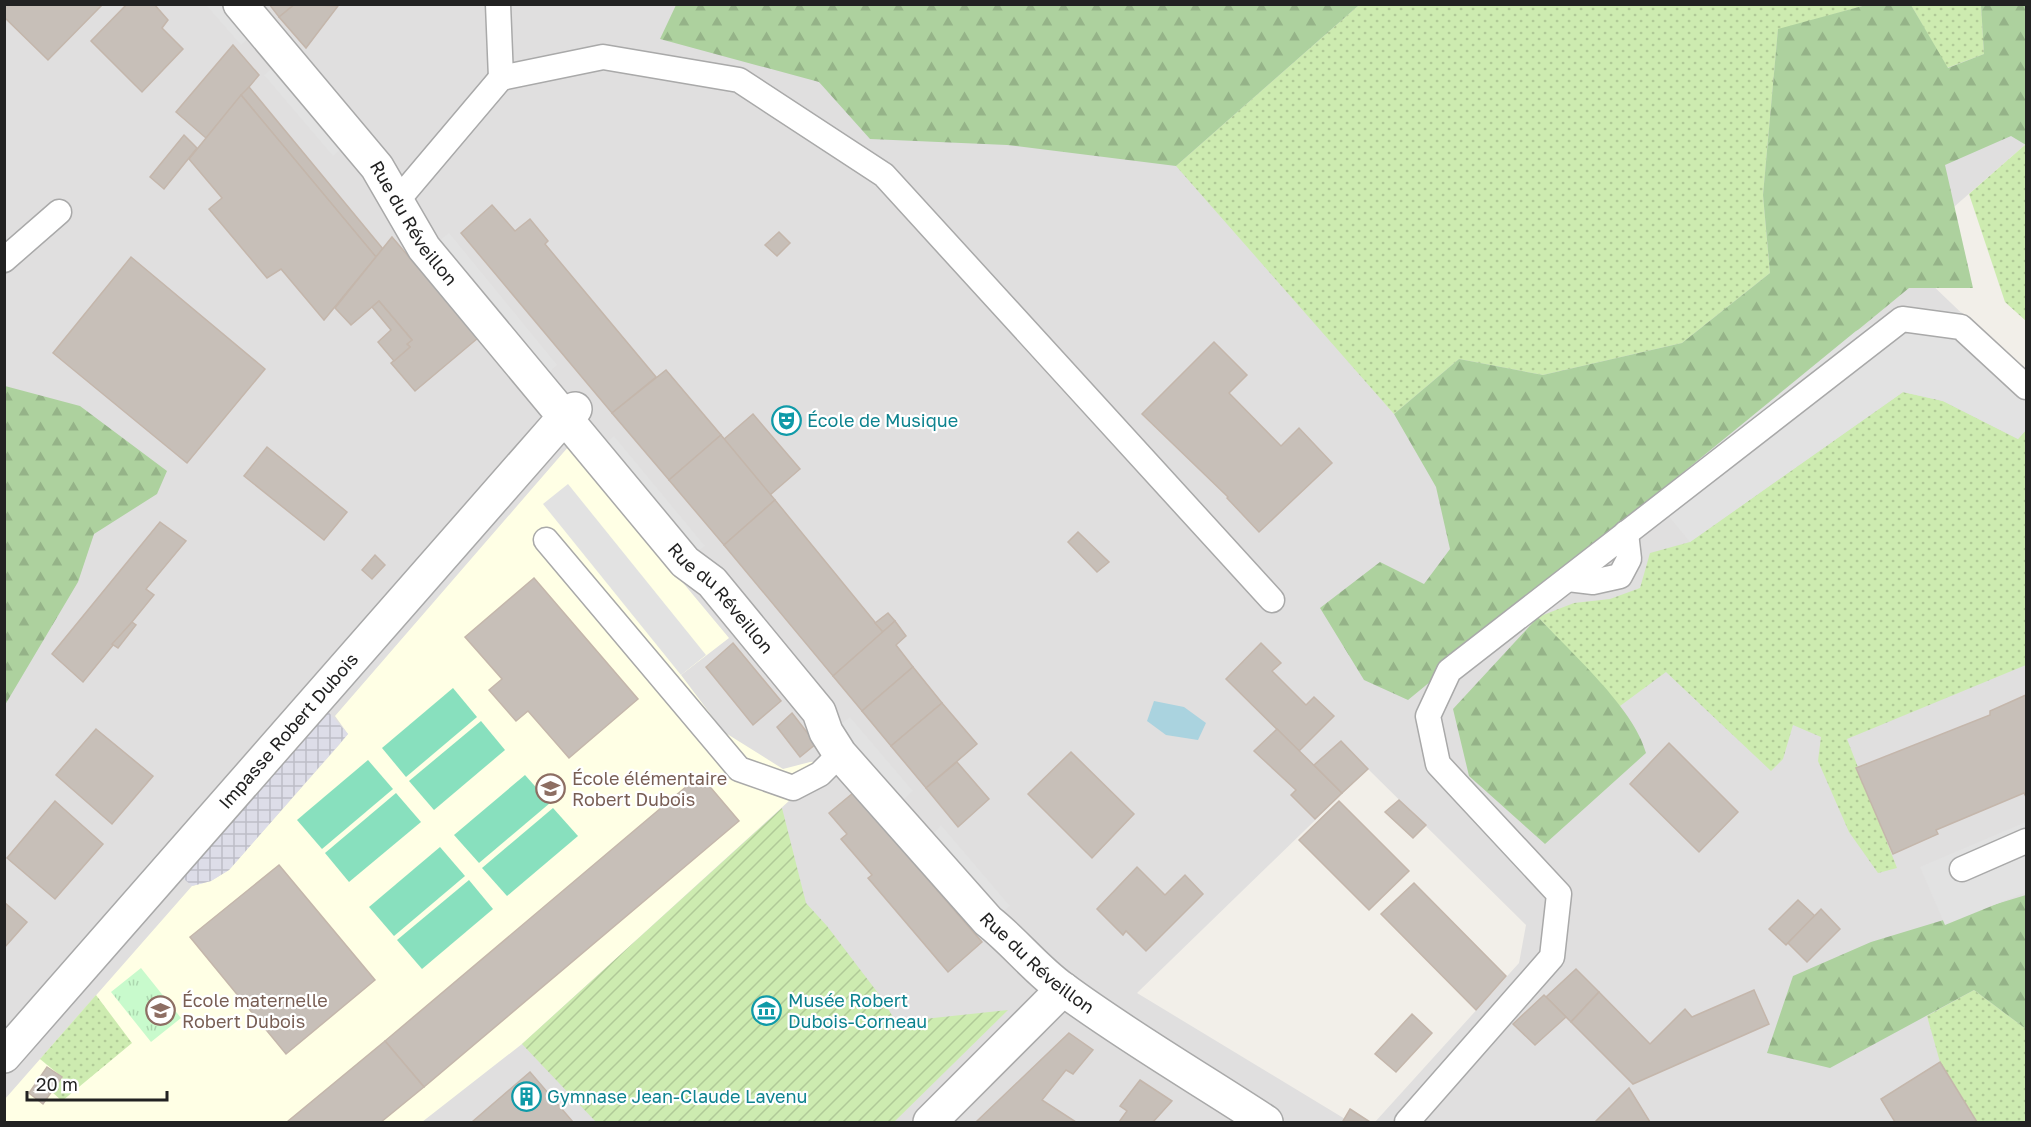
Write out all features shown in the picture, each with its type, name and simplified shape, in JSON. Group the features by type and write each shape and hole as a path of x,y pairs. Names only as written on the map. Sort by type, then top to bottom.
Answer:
{"street":[{"name":"Rue du Réveillon","path":"240,4 377,167 424,249 571,413 685,562 712,582 819,712 826,732 840,754 988,921 1008,937 1030,963 1063,989 1266,1122"},
{"name":"Impasse Robert Dubois","path":"4,1056 571,413"},
{"path":"930,1122 1063,989"}],"lane":[{"path":"498,4 501,78"},
{"path":"398,201 501,78 603,57 739,80 884,175 1272,600"},
{"path":"4,260 59,212"},
{"path":"1407,1122 1552,957 1559,894 1438,764 1428,717 1449,671 1902,319 1961,327 2026,387"},
{"path":"546,540 739,769 793,788 820,774 840,754"},
{"path":"1962,869 2026,841"}],"shaded area":[{"path":"5,5 2026,5 2026,144 1900,254 2026,375 2026,1122 1375,1122 1519,963 1526,925 1368,769 1137,993 1350,1122 5,1122"},
{"path":"206,5 226,5 252,35 241,45"},
{"path":"277,64 346,145 333,156 264,75"},
{"path":"449,233 557,365 546,375 438,242"},
{"path":"1911,307 1961,312 2026,375 2026,430 2018,439 1943,401 1903,392 1690,542 1653,497 1856,331"},
{"path":"614,436 705,546 694,554 604,445"},
{"name":"École élémentaire Robert Dubois","path":"569,446 729,638 681,675 724,732 783,769 810,762 834,760 522,1044 422,1122 5,1122 5,1099 192,886 211,881 229,870 339,745 348,734 335,716"},
{"path":"568,484 706,655 681,675 543,504"},
{"path":"323,706 348,734 229,870 211,881 192,886 176,872"},
{"path":"850,717 913,791 902,801 838,726"},
{"path":"2026,822 2026,892 1945,925 1920,867"},
{"path":"941,825 1010,906 1000,914 931,836"}],"green space":[{"path":"676,4 1359,5 1176,166 1007,145 870,139 819,82 660,39"},
{"path":"1359,5 1866,5 1778,30 1763,195 1770,273 1682,343 1543,375 1459,359 1394,414 1176,166"},
{"path":"1866,5 1911,5 1948,68 1984,54 1981,5 2026,5 2026,145 2011,136 1945,165 1973,288 1909,288 1408,700 1364,680 1320,608 1380,562 1424,584 1450,549 1436,487 1394,414 1459,359 1543,375 1682,343 1770,273 1763,195 1778,29"},
{"path":"1911,5 1981,5 1984,54 1947,68"},
{"path":"2026,144 2026,321 2005,302 1969,194"},
{"path":"5,386 80,406 167,471 157,494 94,534 78,582 5,705"},
{"path":"1903,392 1943,401 2018,439 2026,430 2026,665 1847,739 1897,868 1878,873 1849,832 1818,761 1821,737 1793,725 1783,759 1771,771 1666,672 1620,706 1538,617 1574,603 1610,599 1640,588 1650,553 1690,542"},
{"path":"1538,617 1615,700 1629,718 1646,753 1545,844 1469,776 1453,709"},
{"path":"453,688 477,717 406,777 382,748"},
{"path":"481,721 505,750 434,810 409,781"},
{"path":"368,760 393,789 322,849 297,820"},
{"path":"525,775 550,803 479,863 454,835"},
{"path":"396,793 421,822 349,882 325,853"},
{"path":"553,808 578,836 507,896 482,868"},
{"path":"782,808 806,903 827,926 881,997 896,1022 1008,1010 894,1122 596,1122 522,1044"},
{"path":"440,847 465,876 394,936 369,907"},
{"path":"469,880 493,909 422,969 397,940"},
{"path":"2026,895 2026,1029 1974,990 1830,1068 1767,1053 1793,976 1871,942"},
{"path":"141,968 181,1018 151,1042 111,992"},
{"path":"1974,990 2026,1029 2026,1122 1977,1122 1940,1062 1927,1016"},
{"path":"96,995 132,1043 62,1101 52,1092 62,1077 40,1059"}],"water":[{"path":"1154,701 1184,707 1206,723 1198,740 1166,735 1147,721"}],"building":[{"path":"4,4 103,4 48,60 4,17"},
{"path":"127,4 154,4 168,20 162,28 183,49 142,92 91,41"},
{"path":"269,4 295,4 279,17"},
{"path":"295,4 338,6 306,48 279,17"},
{"path":"233,45 259,75 206,138 176,112"},
{"path":"249,87 383,249 376,257 241,95"},
{"path":"241,95 376,257 324,320 281,269 267,278 209,209 222,198 189,159"},
{"path":"184,135 197,148 164,189 150,177"},
{"path":"492,205 515,231 530,219 548,241 545,244 656,377 612,413 461,233"},
{"path":"779,232 790,243 777,256 765,245"},
{"path":"392,237 478,338 415,391 391,363 410,347 407,344 412,340 379,301 351,325 335,308"},
{"path":"131,257 265,369 187,463 53,353"},
{"path":"379,301 412,340 407,344 410,347 394,361 378,342 391,330 372,307"},
{"path":"1214,342 1247,375 1229,393 1281,446 1299,428 1332,463 1259,532 1228,497 1142,414"},
{"path":"666,370 721,435 669,480 612,413"},
{"path":"753,414 800,469 770,495 723,440"},
{"path":"721,435 775,500 724,545 669,480"},
{"path":"267,447 347,512 324,540 244,476"},
{"path":"775,500 883,632 833,676 724,545"},
{"path":"160,522 186,541 146,589 154,595 83,682 52,654"},
{"path":"1078,532 1109,562 1097,572 1068,542"},
{"path":"375,555 385,565 372,579 362,570"},
{"path":"534,578 638,699 569,758 528,711 516,721 489,690 502,679 465,637"},
{"path":"888,613 895,621 883,632 875,623"},
{"path":"895,621 906,636 896,645 913,667 862,711 833,676"},
{"path":"132,622 136,625 118,648 112,644"},
{"path":"733,643 781,701 753,725 706,667"},
{"path":"1261,643 1281,663 1272,671 1306,705 1314,697 1334,716 1299,751 1226,679"},
{"path":"913,667 942,703 891,746 862,711"},
{"path":"2026,695 2026,797 2024,793 1936,830 1938,834 1893,854 1856,768 1990,715 1990,711"},
{"path":"942,703 977,744 926,788 891,746"},
{"path":"792,713 816,744 800,757 777,727"},
{"path":"96,729 153,776 112,824 56,775"},
{"path":"1277,729 1342,793 1315,819 1291,795 1296,790 1254,751"},
{"path":"1341,741 1368,769 1342,793 1314,765"},
{"path":"1669,743 1738,812 1699,852 1630,784"},
{"path":"1071,752 1134,814 1092,858 1028,794"},
{"path":"957,762 989,799 958,827 926,788"},
{"path":"700,775 739,821 424,1087 385,1041"},
{"path":"853,793 982,942 948,972 868,878 872,875 841,839 847,834 829,813"},
{"path":"1399,800 1426,825 1413,838 1385,812"},
{"path":"55,801 103,844 55,899 7,858"},
{"path":"1339,801 1409,871 1369,910 1299,840"},
{"path":"279,865 375,980 286,1054 190,937"},
{"path":"1137,867 1165,895 1185,875 1203,894 1146,951 1126,931 1123,935 1097,909"},
{"path":"1414,883 1506,976 1476,1010 1381,914"},
{"path":"1798,900 1815,916 1786,945 1769,929"},
{"path":"4,902 27,922 4,948"},
{"path":"1821,909 1840,929 1807,962 1788,943"},
{"path":"1576,969 1599,992 1571,1022 1546,997"},
{"path":"1754,990 1769,1024 1633,1084 1571,1022 1599,992 1650,1044 1685,1009 1692,1017"},
{"path":"1544,995 1566,1017 1535,1045 1513,1024"},
{"path":"1412,1014 1432,1033 1396,1072 1375,1054"},
{"path":"1069,1033 1093,1050 1073,1074 1066,1070 1042,1100 1076,1122 976,1122"},
{"path":"385,1041 424,1087 381,1122 287,1122"},
{"path":"1940,1062 1977,1122 1895,1122 1881,1099"},
{"path":"47,1067 62,1077 43,1104 29,1093"},
{"name":"Gymnase Jean-Claude Lavenu","path":"530,1072 573,1122 472,1122"},
{"path":"1140,1080 1172,1101 1153,1122 1119,1122 1127,1111 1120,1106"},
{"path":"1629,1088 1650,1122 1595,1122"},
{"path":"1350,1109 1370,1122 1343,1121"}],"place":[{"name":"École de Musique","path":"786,421"},
{"name":"École élémentaire Robert Dubois","path":"551,789"},
{"name":"École maternelle Robert Dubois","path":"161,1011"},
{"name":"Musée Robert Dubois-Corneau","path":"767,1011"},
{"name":"Gymnase Jean-Claude Lavenu","path":"526,1097"}]}
